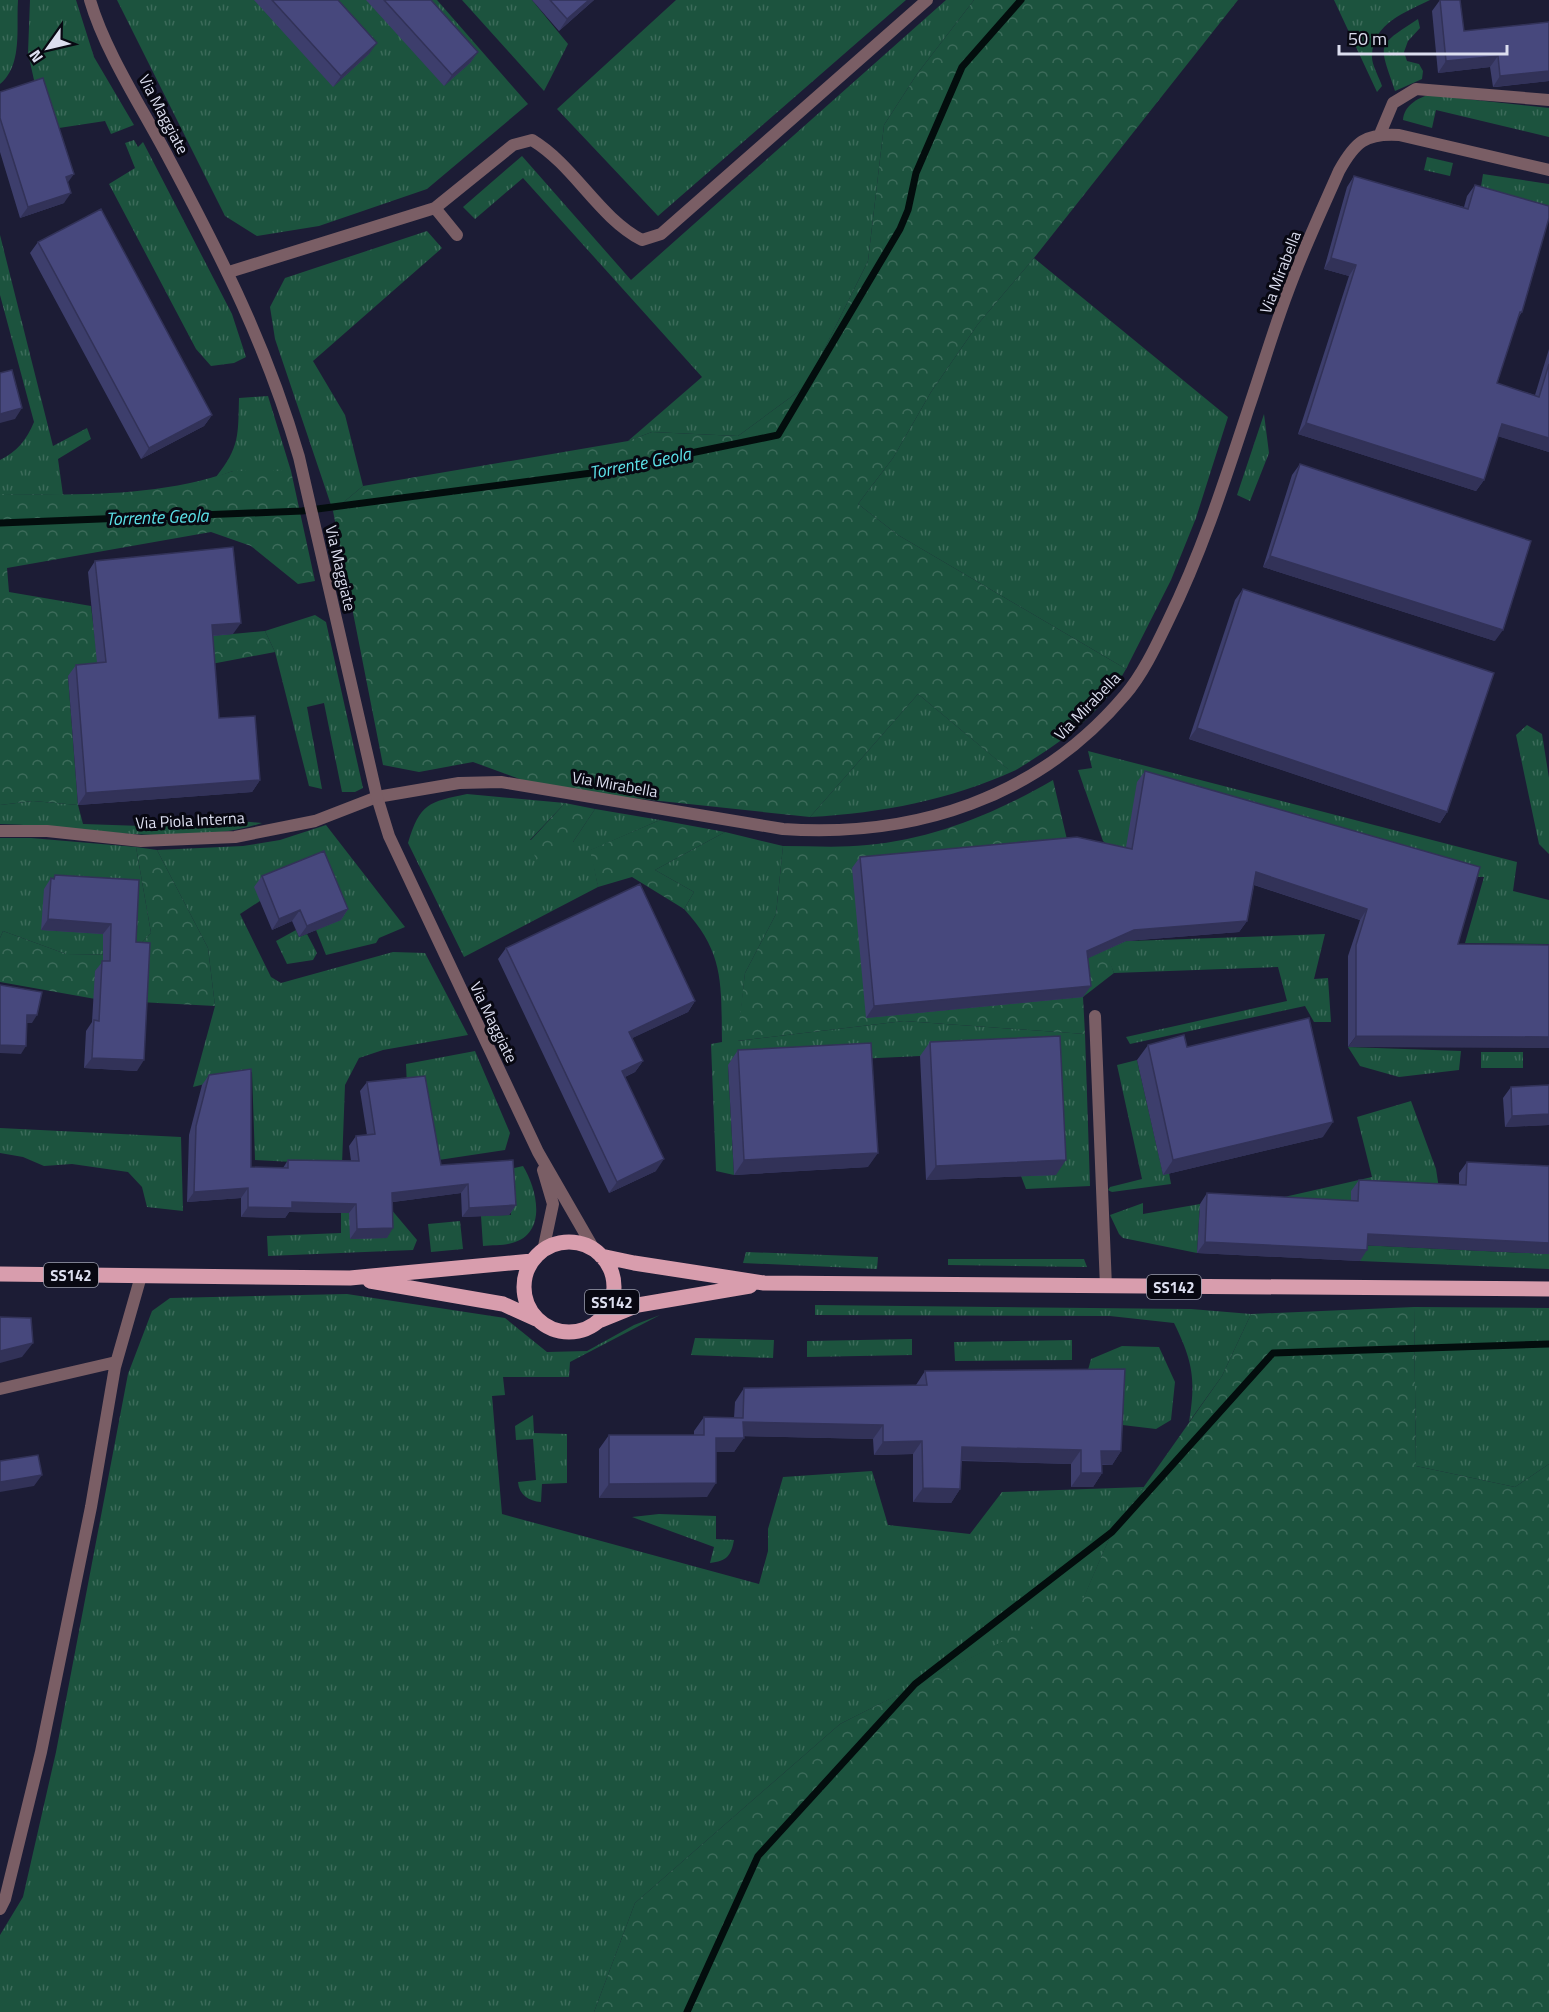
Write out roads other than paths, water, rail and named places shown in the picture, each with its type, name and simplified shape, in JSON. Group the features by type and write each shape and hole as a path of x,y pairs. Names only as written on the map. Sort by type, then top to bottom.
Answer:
{"main road":[{"name":"SS142","path":"0,1274 350,1278 537,1256 555,1244 569,1242 583,1244 598,1253 634,1263 764,1283 1549,1289"},
{"name":"SS142","path":"598,1253 612,1273 614,1288 610,1308 601,1320"},
{"path":"537,1256 526,1273 524,1287 526,1302 537,1319"},
{"name":"SS142","path":"350,1278 503,1304 537,1319 549,1328 569,1333 583,1331 601,1320 638,1305 764,1283"}],"street":[{"name":"Via Maggiate","path":"90,0 107,42 229,272 283,403 311,509 388,836 406,879 538,1152 598,1253"},
{"path":"229,272 435,208 513,145 532,140 551,151 625,231 642,240 661,234 927,0"},
{"path":"1549,100 1416,89 1393,104 1380,134 1399,135 1549,170"},
{"name":"Via Mirabella","path":"377,797 459,783 501,782 783,829 821,832 862,829 934,818 973,805 1056,761 1126,694 1152,654 1193,569 1287,293 1338,171 1350,152 1363,140 1380,134"},
{"path":"435,208 457,236"},
{"name":"Via Piola Interna","path":"0,831 47,831 141,840 235,837 315,821 377,797"},
{"path":"1095,1016 1106,1287"},
{"name":"Via Maggiate","path":"537,1256 553,1204 538,1152"},
{"path":"0,1909 5,1899 41,1752 91,1507 116,1362 141,1276"},
{"path":"0,1389 116,1362"}],"waterway":[{"name":"Torrente Geola","path":"0,523 302,511 599,472 778,435 900,229 908,210 916,173 962,67 1021,0"},
{"path":"687,2012 758,1856 915,1684 1112,1532 1273,1353 1549,1344"}]}
